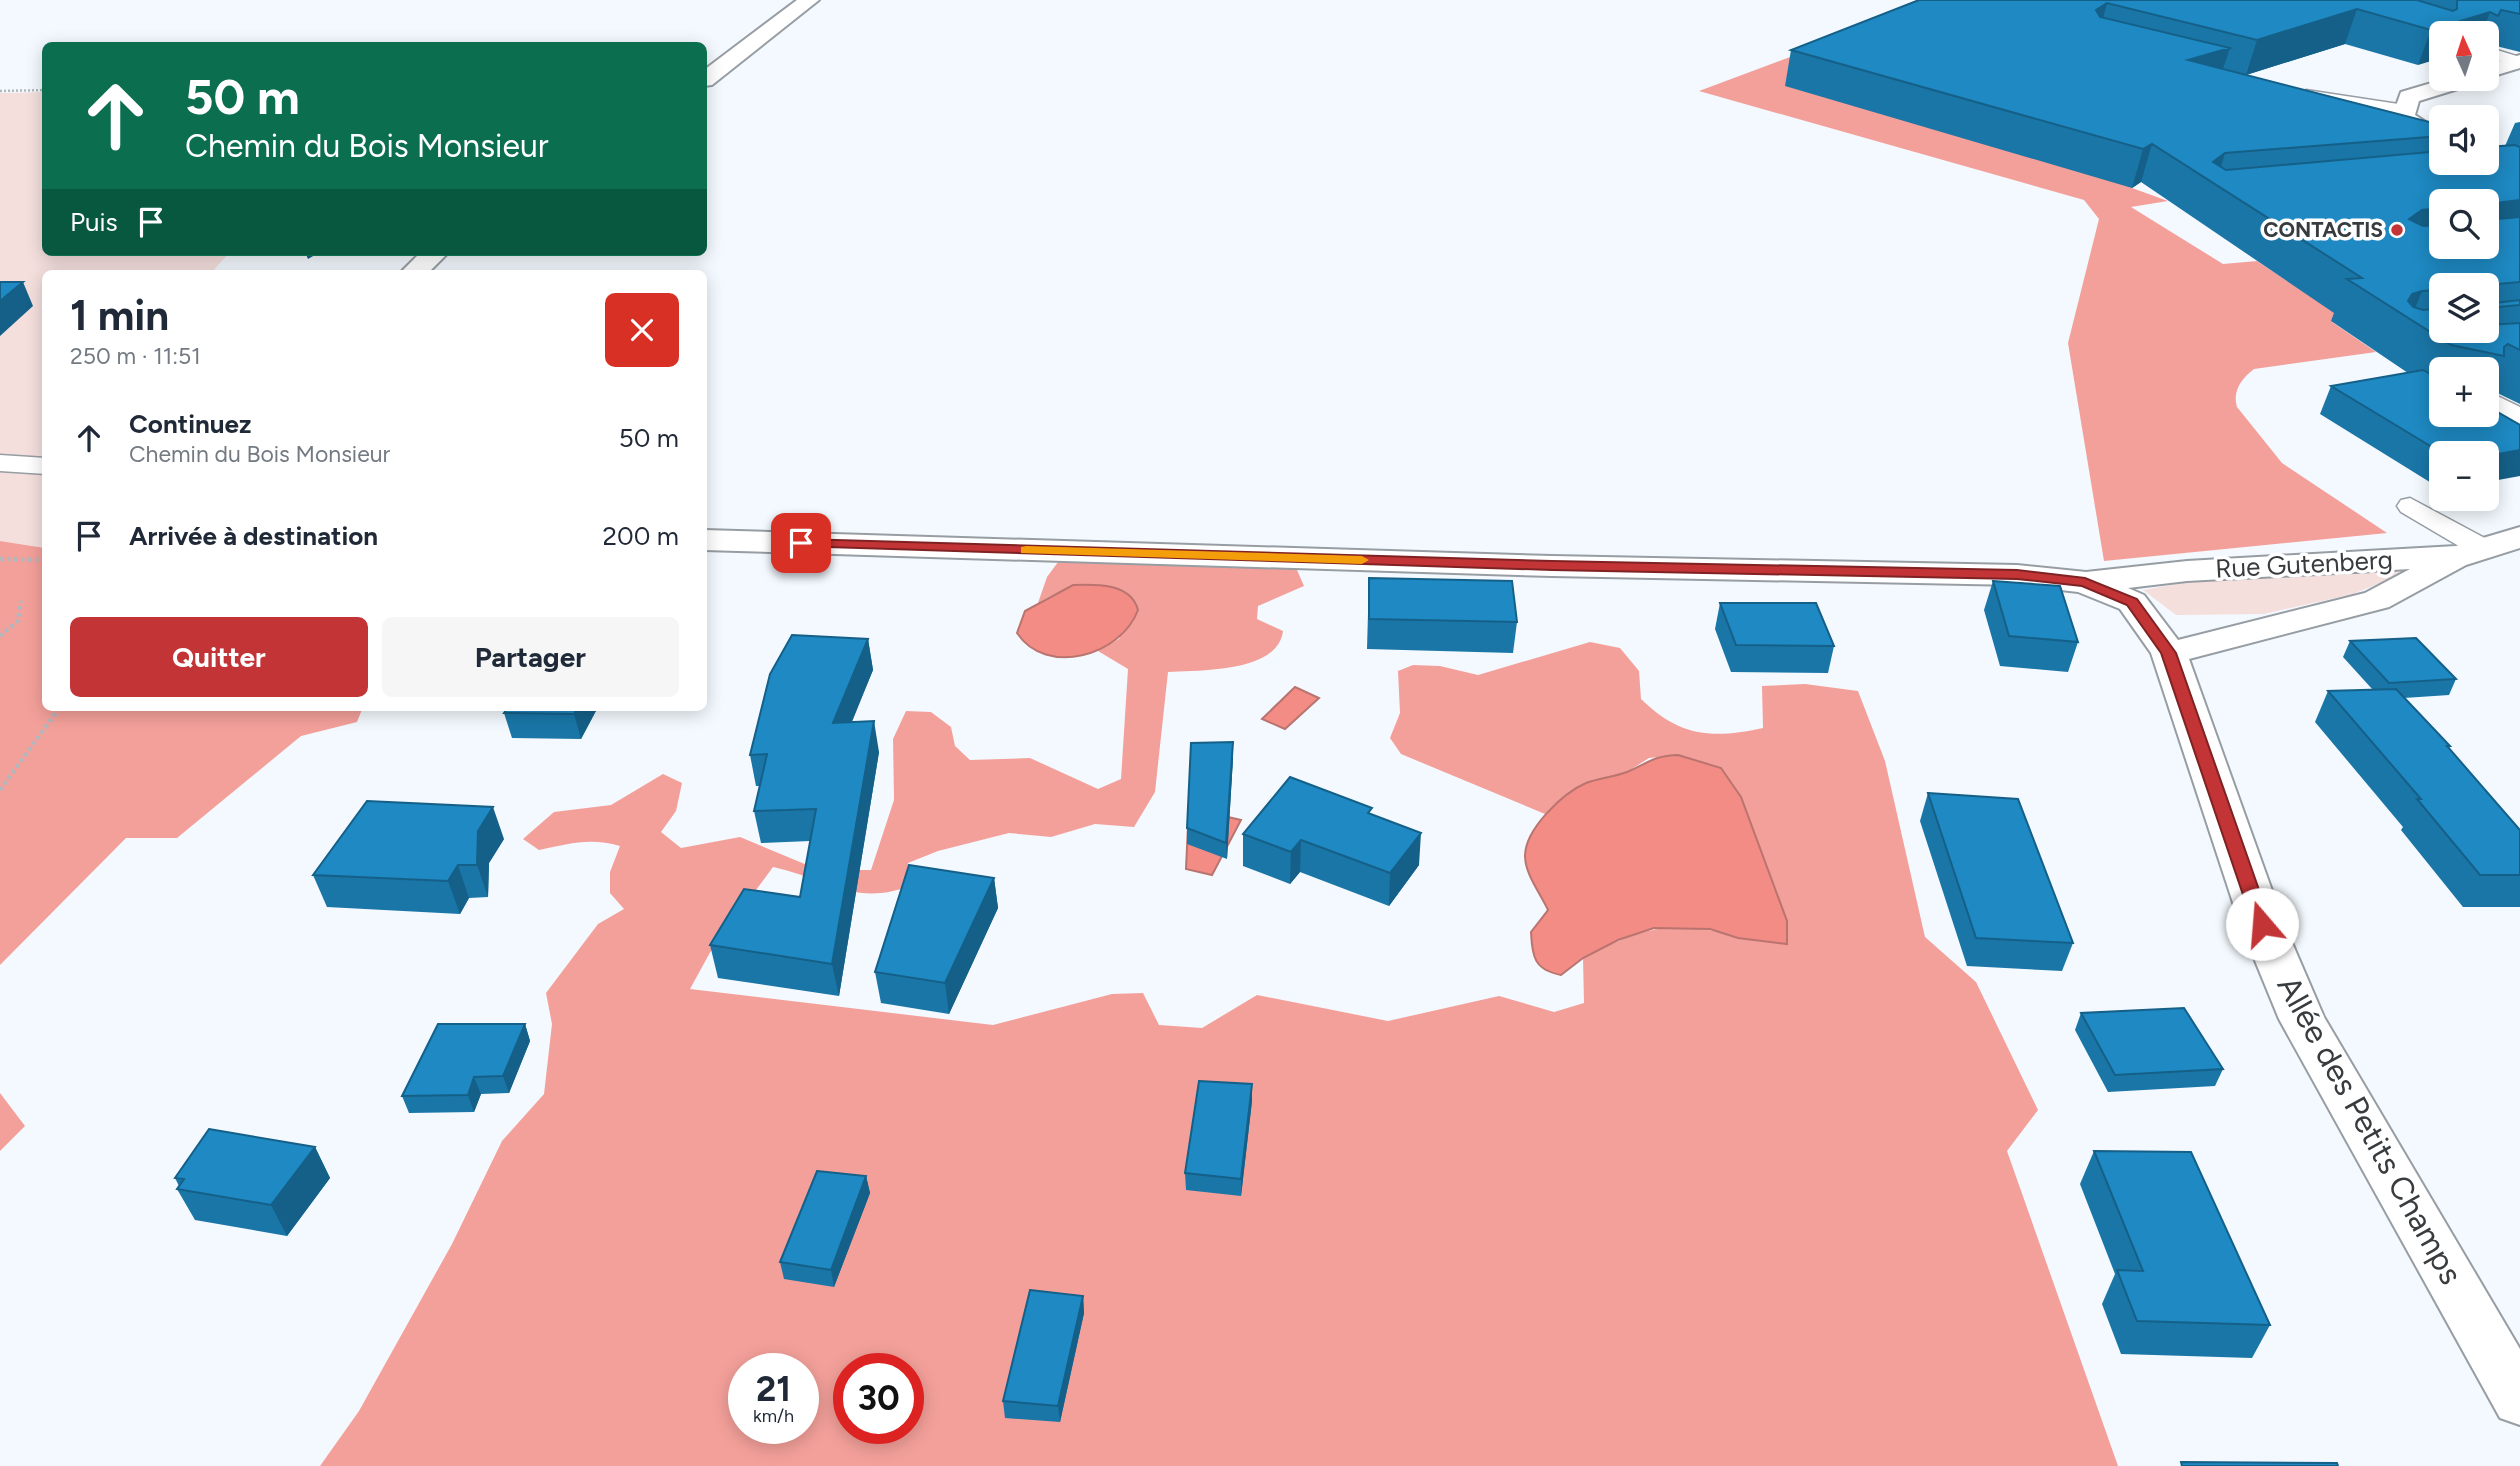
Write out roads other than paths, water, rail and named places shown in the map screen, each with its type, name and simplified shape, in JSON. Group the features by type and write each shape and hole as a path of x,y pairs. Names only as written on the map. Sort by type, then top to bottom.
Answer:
{"street":[{"path":"707,78 809,0"},
{"path":"2499,68 2519,61"},
{"path":"2429,91 2409,97 2403,117 2429,134"},
{"path":"416,270 432,256"},
{"name":"Rue Gutenberg","path":"2085,582 2187,571 2471,552 2520,537"},
{"path":"707,540 1552,566 2017,575 2085,582"},
{"path":"2168,653 2376,600 2471,552"},
{"name":"Allée des Petits Champs","path":"2085,582 2132,602 2168,653 2262,924 2302,1019 2520,1400"}],"lane":[{"path":"2499,55 2519,61"},
{"path":"2294,94 2405,110"},
{"path":"2499,405 2520,418"},
{"path":"0,463 42,466"},
{"path":"2410,506 2471,552"}],"place":[{"name":"CONTACTIS","path":"2397,230"}]}
